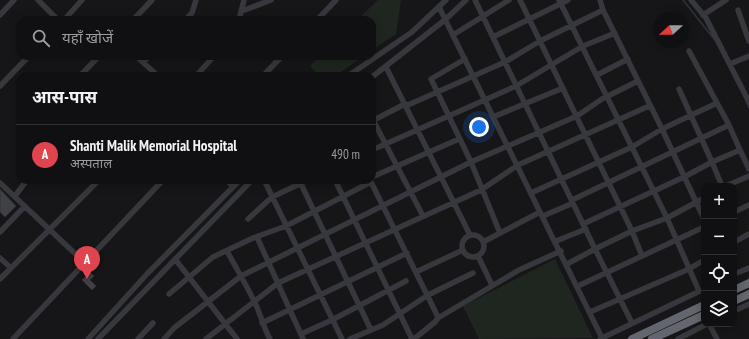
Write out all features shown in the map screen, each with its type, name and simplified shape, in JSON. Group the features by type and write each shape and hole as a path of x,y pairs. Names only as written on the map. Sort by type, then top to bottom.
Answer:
{"highway":[{"path":"737,289 749,283"},
{"path":"737,300 749,294"},
{"path":"632,339 701,306"},
{"path":"652,339 701,316"}],"street":[{"path":"0,15 14,0"},
{"path":"38,0 54,16"},
{"path":"68,16 82,0"},
{"path":"137,16 152,0"},
{"path":"189,16 192,13 196,0"},
{"path":"240,16 244,0"},
{"path":"242,11 271,0"},
{"path":"321,16 336,0"},
{"path":"376,57 412,32 446,0"},
{"path":"376,74 446,19 466,0"},
{"path":"475,0 632,323"},
{"path":"453,35 509,0"},
{"path":"520,0 587,134 642,256"},
{"path":"493,37 560,2 568,0"},
{"path":"600,0 701,213"},
{"path":"691,0 704,15 749,102"},
{"path":"704,15 726,0"},
{"path":"560,2 573,25 618,120 642,166 689,268 701,288"},
{"path":"439,7 561,251 601,339 701,290"},
{"path":"376,118 405,104 408,105 436,91 505,62 540,40 604,10"},
{"path":"738,10 749,41"},
{"path":"376,148 516,86 552,66 583,46 615,33"},
{"path":"689,51 729,125 749,169"},
{"path":"730,64 749,56"},
{"path":"597,75 628,59"},
{"path":"0,86 25,60"},
{"path":"84,72 95,60"},
{"path":"141,60 154,72"},
{"path":"200,72 210,60"},
{"path":"267,72 278,60"},
{"path":"354,72 371,60"},
{"path":"465,60 431,79 459,139 472,162 481,190 500,233"},
{"path":"386,67 470,235"},
{"path":"164,339 174,328 241,276 472,162 577,116 607,96 638,80"},
{"path":"494,117 563,88"},
{"path":"679,89 721,183"},
{"path":"531,193 561,178 632,147 662,129 717,103"},
{"path":"206,339 278,283 394,228 481,190 518,166 650,106"},
{"path":"483,242 572,201 729,125"},
{"path":"376,127 423,216"},
{"path":"376,177 397,166 459,139"},
{"path":"556,241 621,207 712,162 740,150"},
{"path":"733,183 749,176"},
{"path":"0,183 51,229 84,262"},
{"path":"15,196 24,184"},
{"path":"0,279 95,184"},
{"path":"13,339 159,184"},
{"path":"88,339 147,274 235,184"},
{"path":"98,339 248,184"},
{"path":"266,184 342,339"},
{"path":"248,219 272,197 301,184 371,330"},
{"path":"337,184 413,339 438,318 492,285 519,270 561,251"},
{"path":"169,294 213,258 257,237 286,226 364,184"},
{"path":"373,184 438,318"},
{"path":"567,264 632,231 667,218 701,200"},
{"path":"737,211 749,205"},
{"path":"0,232 25,206"},
{"path":"578,286 701,228"},
{"path":"737,240 749,234"},
{"path":"470,235 480,237 483,242 484,248 478,256"},
{"path":"470,235 463,241 463,250 469,256 478,256"},
{"path":"257,237 302,336 406,281"},
{"path":"416,272 463,250"},
{"path":"227,251 254,301 270,339"},
{"path":"262,323 320,296 348,280 378,268 407,253"},
{"path":"478,256 492,285"},
{"path":"0,258 11,268"},
{"path":"176,259 237,339"},
{"path":"590,312 701,262"},
{"path":"737,273 749,268"},
{"path":"350,339 371,330 400,314 428,295 473,273"},
{"path":"737,310 749,304"},
{"path":"138,339 153,323"},
{"path":"678,339 702,327"},
{"path":"710,327 717,339"}],"shaded area":[{"path":"378,0 401,0 396,34 376,47 376,16 361,16"},
{"path":"316,60 358,60 341,72 316,72 310,66"},
{"path":"555,259 593,338 479,339 463,306"}],"building":[{"path":"0,189 16,206 5,217 0,212"},
{"path":"90,272 94,276 90,280 96,286 92,290 82,280"}],"waterway":[{"path":"683,0 714,39"},
{"path":"747,103 749,108"}],"place":[{"name":"Shanti Malik Memorial Hospital","path":"87,279"}]}
